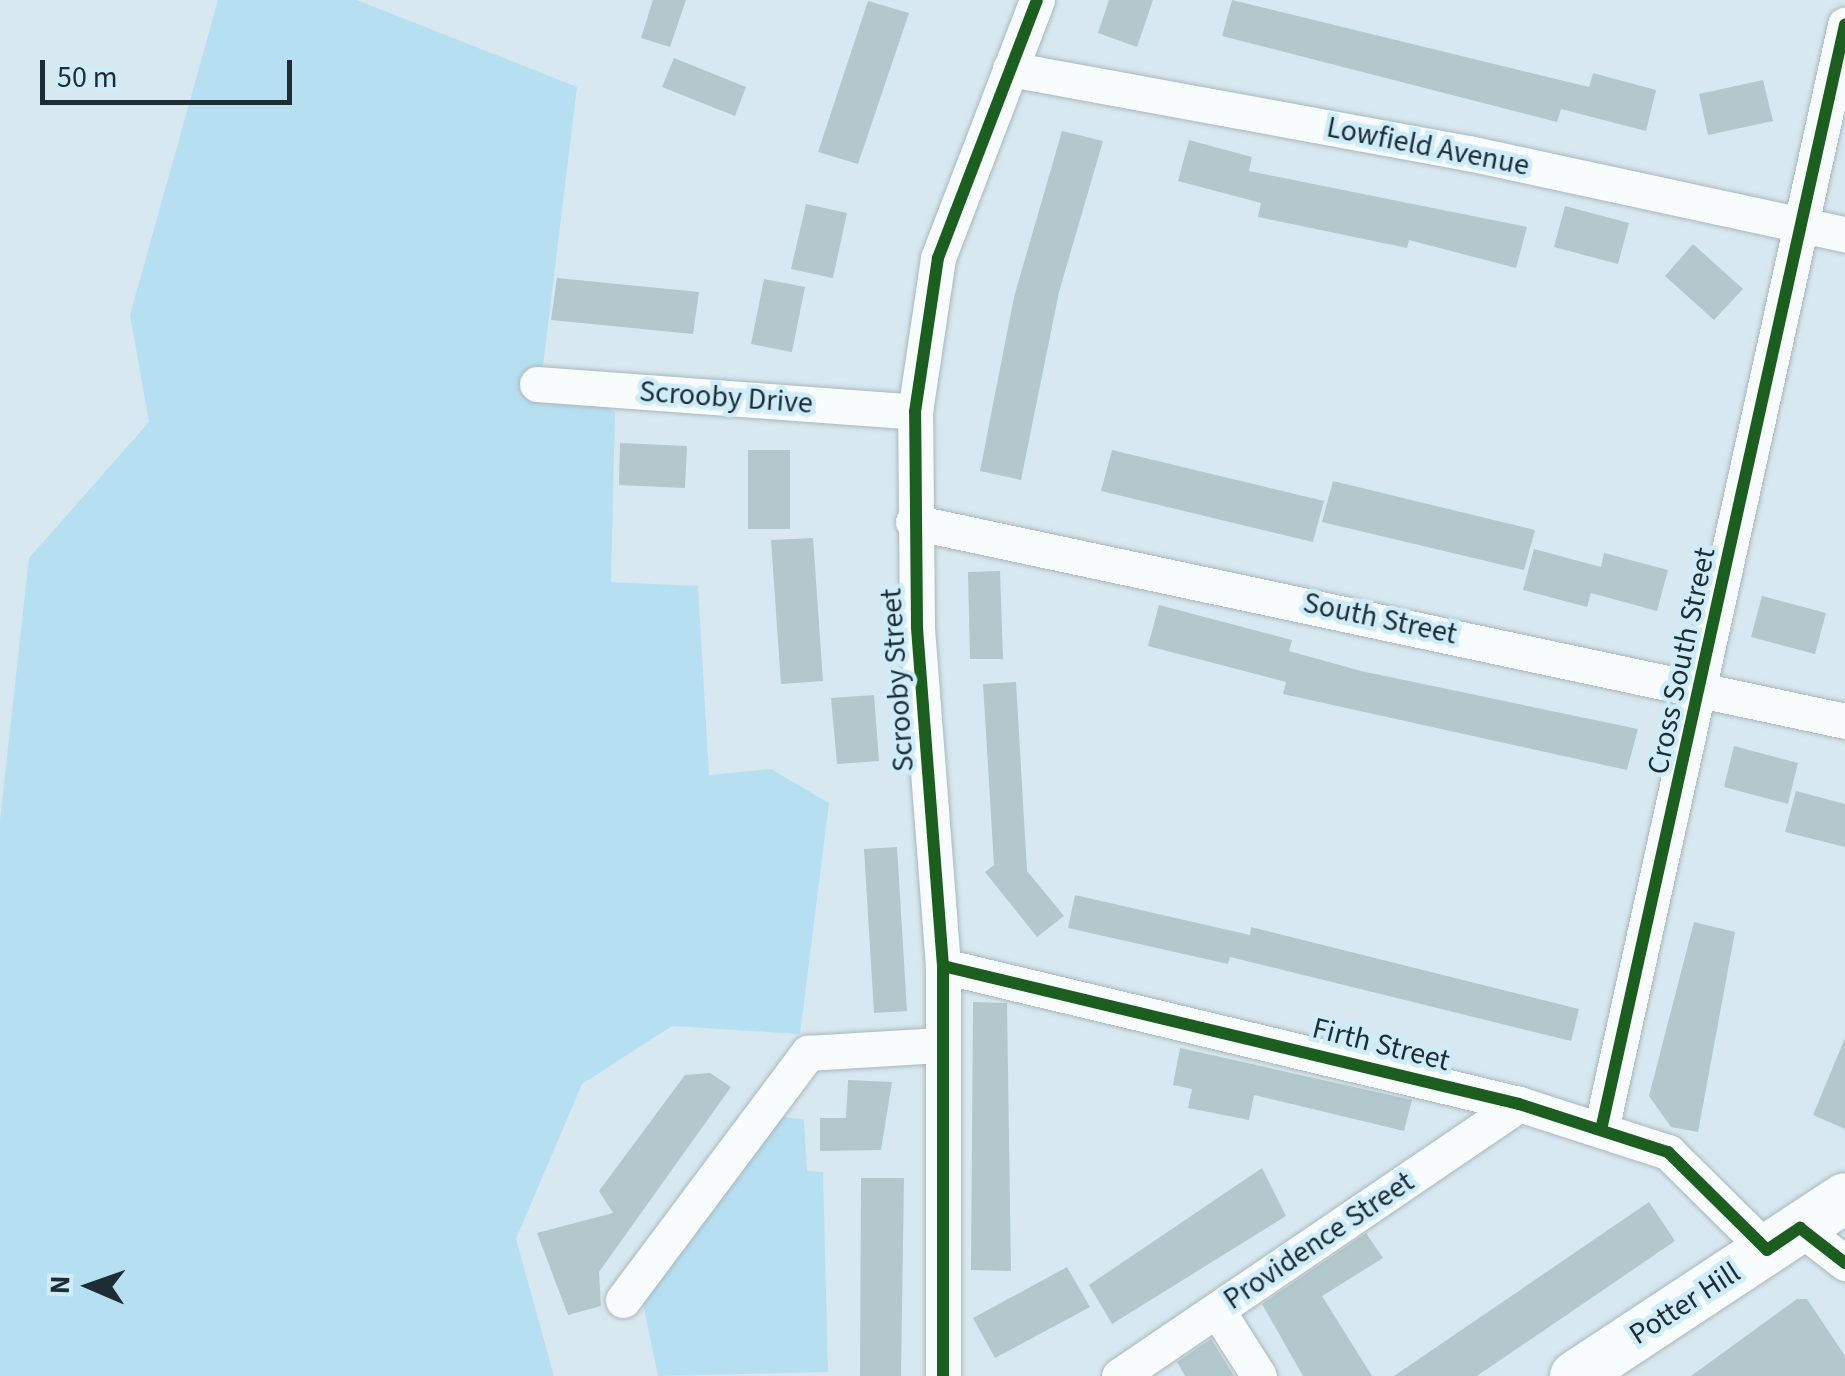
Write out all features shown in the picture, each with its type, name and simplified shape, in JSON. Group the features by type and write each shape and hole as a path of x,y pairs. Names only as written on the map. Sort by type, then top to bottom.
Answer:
{"main road":[{"name":"Potter Hill","path":"1576,1376 1845,1198"}],"street":[{"name":"Scrooby Street","path":"943,1376 939,1045 943,966 913,522 915,412 938,258 1037,0"},
{"name":"Cross South Street","path":"1600,1130 1704,686 1845,26"},
{"name":"Lowfield Avenue","path":"1010,69 1469,152 1845,234"},
{"name":"Scrooby Drive","path":"537,384 915,412"},
{"name":"South Street","path":"913,522 1704,686 1845,722"},
{"name":"Firth Street","path":"943,966 1519,1104 1668,1152 1783,1239 1845,1263"},
{"path":"623,1300 808,1053 939,1045"},
{"name":"Providence Street","path":"1119,1376 1519,1104"},
{"path":"1217,1310 1258,1376"}],"shaded area":[{"path":"218,0 357,0 577,87 542,374 615,412 611,582 698,586 709,775 771,769 829,803 800,1034 672,1026 582,1084 516,1239 554,1376 0,1376 0,820 29,558 149,422 130,315"},
{"path":"780,1117 804,1119 807,1171 823,1172 828,1372 658,1376 643,1304"}],"building":[{"path":"653,0 686,0 670,47 641,38"},
{"path":"1109,0 1153,0 1137,47 1098,33"},
{"path":"1232,0 1589,87 1593,73 1656,90 1646,131 1561,109 1557,122 1222,36"},
{"path":"868,1 909,13 858,164 818,152"},
{"path":"674,58 746,87 735,116 662,87"},
{"path":"1763,80 1773,121 1708,135 1699,94"},
{"path":"1062,131 1103,141 1059,292 1021,480 980,471 1014,297"},
{"path":"1189,140 1252,157 1249,171 1527,227 1516,268 1409,240 1407,248 1258,217 1261,203 1178,181"},
{"path":"806,204 847,213 833,278 791,269"},
{"path":"1565,206 1629,223 1618,264 1554,247"},
{"path":"1693,244 1743,289 1714,320 1665,276"},
{"path":"557,278 699,292 693,334 551,320"},
{"path":"764,279 805,287 792,352 751,344"},
{"path":"620,443 687,446 685,488 619,485"},
{"path":"748,450 790,450 790,529 748,529"},
{"path":"1112,450 1324,501 1313,542 1101,491"},
{"path":"1333,481 1535,530 1524,570 1322,522"},
{"path":"813,538 823,681 781,684 771,540"},
{"path":"1534,549 1601,567 1604,553 1668,570 1657,611 1591,593 1587,607 1523,590"},
{"path":"1000,571 1003,659 970,659 968,572"},
{"path":"1762,596 1826,613 1815,654 1751,637"},
{"path":"1159,605 1292,640 1289,651 1361,671 1638,729 1627,770 1283,694 1286,682 1148,646"},
{"path":"1016,682 1027,871 1064,916 1037,937 985,872 994,865 983,684"},
{"path":"874,695 879,761 837,764 831,698"},
{"path":"1734,746 1798,763 1788,804 1724,787"},
{"path":"1796,791 1845,804 1845,847 1785,832"},
{"path":"897,847 907,1011 874,1013 864,849"},
{"path":"1075,895 1250,935 1251,927 1579,1009 1571,1041 1230,957 1228,964 1068,928"},
{"path":"1694,922 1735,932 1698,1132 1671,1127 1649,1096"},
{"path":"973,1002 1007,1003 1011,1271 971,1270"},
{"path":"1845,1038 1845,1129 1813,1115"},
{"path":"1180,1048 1412,1100 1404,1131 1254,1095 1249,1120 1188,1108 1192,1089 1173,1085"},
{"path":"710,1073 731,1087 599,1272 601,1306 568,1315 537,1233 613,1213 599,1191 685,1075"},
{"path":"848,1080 892,1082 881,1150 820,1151 820,1118 846,1118"},
{"path":"1262,1168 1286,1216 1112,1324 1089,1285"},
{"path":"861,1178 904,1178 901,1376 860,1376"},
{"path":"1649,1202 1675,1241 1477,1376 1394,1376"},
{"path":"1366,1233 1383,1258 1322,1296 1372,1376 1303,1376 1262,1304"},
{"path":"1067,1267 1090,1307 995,1358 973,1318"},
{"path":"1797,1299 1807,1299 1845,1356 1845,1376 1691,1376"},
{"path":"1211,1339 1234,1376 1185,1376 1177,1362"}],"cycle path":[{"path":"943,1376 943,966 917,627 915,412 938,258 1037,0"},
{"path":"1601,1130 1845,25"},
{"path":"943,966 1519,1104 1668,1152 1767,1250 1800,1228 1845,1263"}]}
